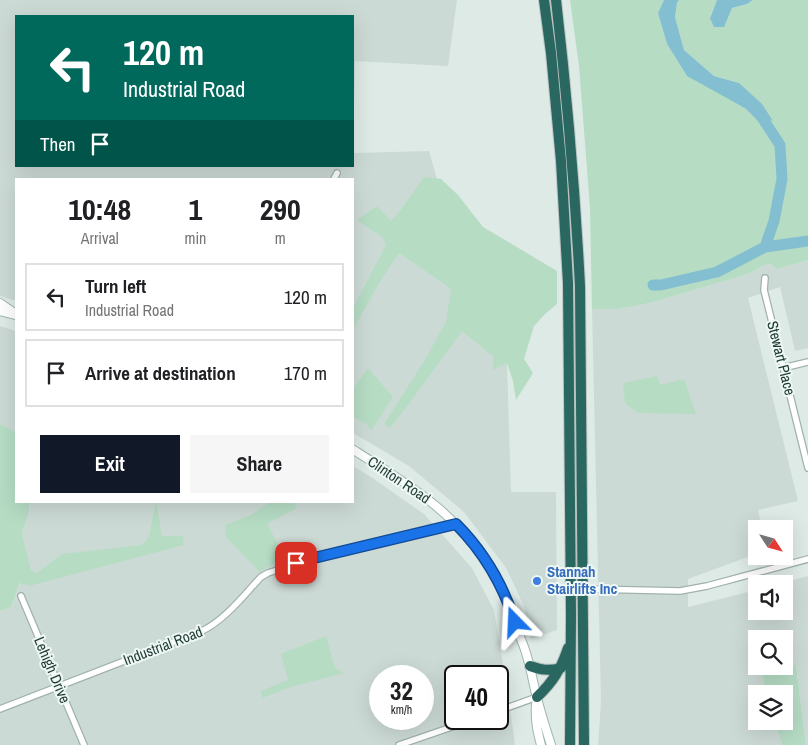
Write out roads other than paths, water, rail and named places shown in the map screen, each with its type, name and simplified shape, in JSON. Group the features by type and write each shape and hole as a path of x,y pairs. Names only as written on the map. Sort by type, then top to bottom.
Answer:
{"highway":[{"path":"544,0 560,152 568,283 571,614 570,745"},
{"path":"556,0 570,133 579,277 584,745"},
{"path":"537,697 561,668 568,648 571,614"},
{"path":"530,666 550,670 561,668"}],"street":[{"name":"Stewart Place","path":"765,278 764,290 808,468"},
{"path":"0,304 15,314"},
{"path":"0,311 15,315"},
{"path":"783,368 808,362"},
{"name":"Clinton Road","path":"354,450 400,478 427,498 456,524 488,563 512,612 530,666 537,697"},
{"name":"Industrial Road","path":"0,709 212,626 226,615 261,576 268,573 314,558 456,524"},
{"path":"583,590 680,591 707,586 808,559"},
{"name":"Lehigh Drive","path":"21,596 84,745"},
{"path":"509,707 537,697"},
{"path":"537,697 535,720 541,745"},
{"path":"537,697 551,745"},
{"path":"399,745 444,730"}],"water":[{"path":"664,0 679,0 675,17 684,50 714,76 739,83 762,104 773,121 752,112 687,76 667,44 658,13"},
{"path":"717,0 753,0 747,4 732,8 724,27 714,27 710,18"}],"waterway":[{"path":"750,105 761,116 780,145 782,179 774,221 765,247 808,241"},
{"path":"653,285 661,285 717,272 765,247"}],"place":[{"name":"Stannah Stairlifts Inc","path":"537,581"}]}
